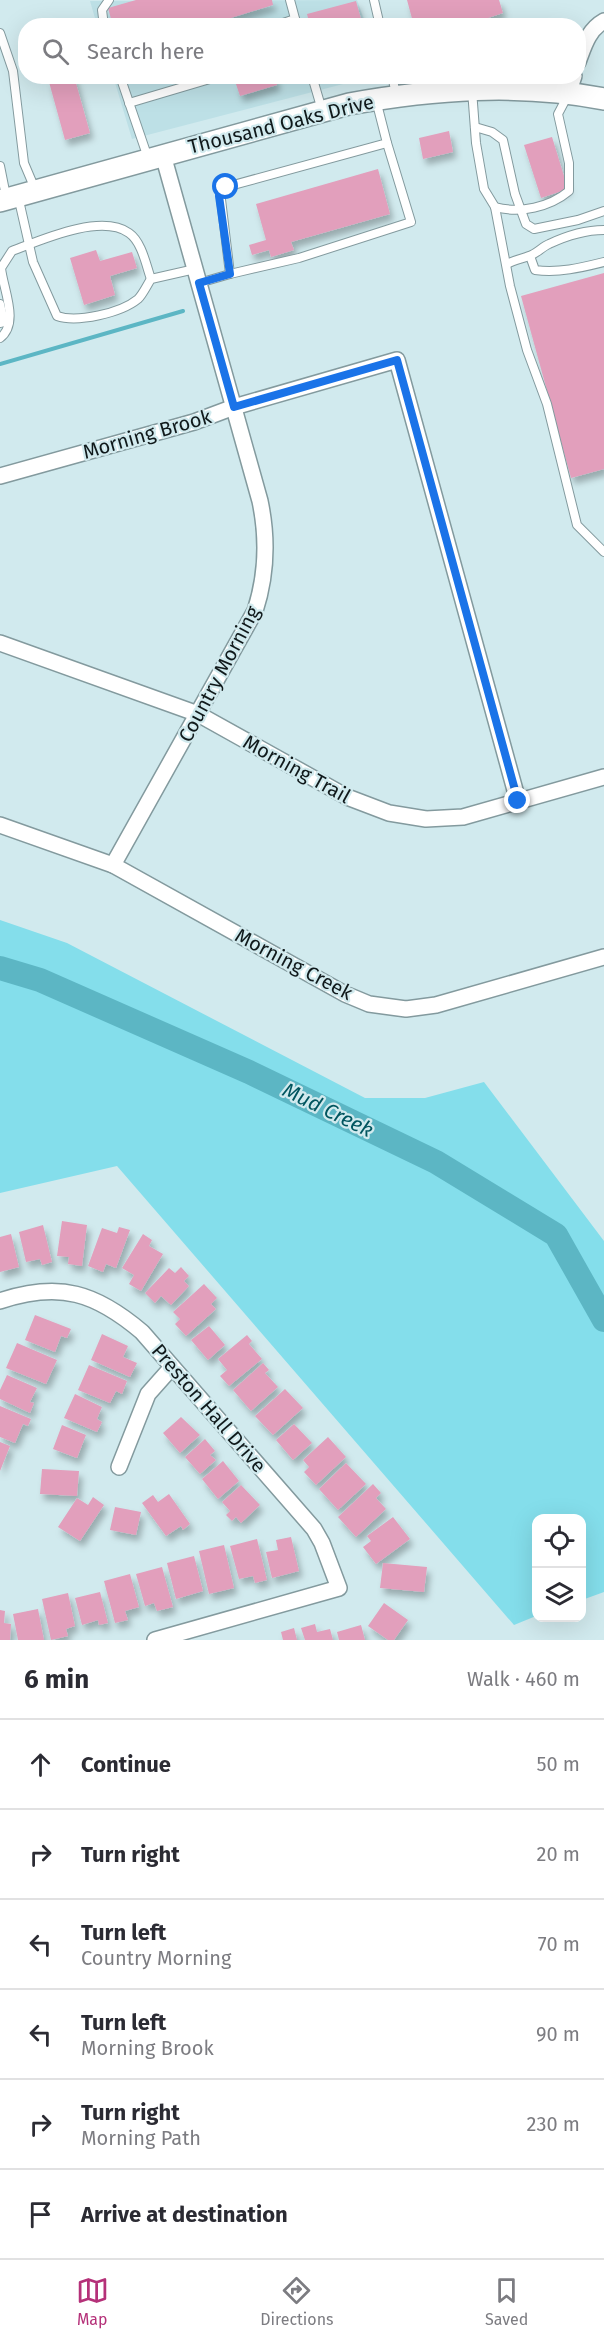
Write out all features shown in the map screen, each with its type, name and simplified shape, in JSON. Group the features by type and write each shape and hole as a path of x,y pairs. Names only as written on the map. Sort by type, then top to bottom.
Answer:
{"main road":[{"name":"Thousand Oaks Drive","path":"15,196 388,91 571,85 604,99"}],"street":[{"path":"586,39 592,30 604,21"},
{"name":"Country Morning","path":"113,865 255,611 266,556 264,520 234,407 197,276 155,157"},
{"name":"Morning Brook","path":"0,476 194,422 234,407 397,360 518,801"},
{"name":"Morning Trail","path":"0,643 198,714 347,796 389,813 426,819 476,814 604,777"},
{"name":"Morning Creek","path":"0,825 113,865 345,994 381,1006 406,1009 436,1005 604,957"},
{"name":"Preston Hall Drive","path":"0,1301 31,1293 70,1293 86,1296 105,1304 142,1332 314,1529 322,1543 339,1588 155,1640"},
{"path":"119,1467 148,1394 172,1367"}],"lane":[{"path":"103,18 102,10 109,0"},
{"path":"290,0 295,18"},
{"path":"374,0 378,18"},
{"path":"0,33 12,71 24,163 15,196"},
{"path":"123,84 129,103 155,157"},
{"path":"129,103 193,84"},
{"path":"315,84 323,111"},
{"path":"495,207 512,212 522,210 556,201 569,191 569,163 558,114 571,85"},
{"path":"472,90 484,189 495,207 510,286 527,350 547,404 560,449 577,525 604,552"},
{"path":"151,279 230,274 299,258 411,222 387,143 388,91"},
{"path":"475,127 492,132 503,140 509,175 526,224 534,229 578,220 604,211"},
{"path":"230,274 220,191 226,187 387,143"},
{"path":"0,166 15,196 29,245 51,307 57,316 68,320 121,309 138,299 151,279"},
{"path":"0,255 70,231 99,225 116,227 131,234 140,248 151,279"},
{"path":"507,264 582,232 604,230"},
{"path":"0,338 5,334 10,319 1,269 12,251"},
{"path":"530,256 535,270 552,272 575,270 604,262"},
{"path":"0,304 4,322 0,323"}],"shaded area":[{"path":"357,0 363,18 95,18 90,1"},
{"path":"115,84 343,84 132,139"},
{"path":"0,920 67,943 365,1098 425,1098 484,1082 604,1241 604,1592 586,1599 586,1514 532,1514 532,1618 514,1625 117,1166 0,1193"}],"building":[{"path":"136,0 272,0 273,5 231,18 111,18 108,8"},
{"path":"407,0 499,0 503,13 488,18 412,18"},
{"path":"356,1 361,18 308,18 307,14"},
{"path":"50,84 76,84 90,133 65,140"},
{"path":"236,84 277,84 277,85 240,96"},
{"path":"449,131 453,152 423,159 419,138"},
{"path":"552,137 568,189 541,198 524,145"},
{"path":"378,169 390,214 291,242 294,250 271,257 269,250 252,255 249,245 266,240 256,204"},
{"path":"96,250 100,261 132,252 137,268 110,276 115,295 84,305 70,258"},
{"path":"604,273 604,469 571,478 521,296"},
{"path":"62,1221 87,1225 82,1266 68,1264 69,1257 57,1256"},
{"path":"43,1225 52,1262 42,1265 40,1259 26,1262 19,1232"},
{"path":"119,1227 130,1230 116,1268 106,1264 103,1272 88,1266 102,1228 117,1233"},
{"path":"11,1234 19,1267 0,1272 0,1237"},
{"path":"143,1234 152,1240 149,1246 163,1254 141,1291 129,1284 134,1275 122,1268"},
{"path":"181,1267 189,1276 184,1281 189,1286 171,1305 161,1296 155,1303 145,1293 169,1268 175,1273"},
{"path":"204,1284 217,1298 211,1304 216,1309 186,1336 175,1324 180,1319 173,1312"},
{"path":"35,1315 71,1329 67,1338 61,1336 55,1352 25,1340"},
{"path":"209,1326 225,1345 208,1360 191,1340"},
{"path":"102,1334 128,1346 123,1357 137,1363 130,1377 91,1360"},
{"path":"247,1335 252,1341 249,1344 262,1359 229,1386 220,1376 227,1370 218,1359"},
{"path":"17,1343 57,1360 46,1384 6,1368"},
{"path":"263,1363 269,1370 265,1373 278,1387 251,1411 233,1390"},
{"path":"89,1365 127,1381 122,1394 116,1391 110,1403 78,1390"},
{"path":"7,1375 37,1388 30,1402 34,1403 30,1413 0,1399 0,1390"},
{"path":"285,1389 303,1408 273,1435 255,1416"},
{"path":"75,1394 102,1407 97,1419 102,1422 97,1432 64,1418"},
{"path":"0,1406 31,1419 28,1426 23,1424 15,1443 0,1437"},
{"path":"181,1417 200,1435 180,1453 163,1433"},
{"path":"294,1424 312,1443 293,1460 276,1440"},
{"path":"62,1425 86,1435 77,1458 53,1449"},
{"path":"328,1437 346,1457 316,1485 304,1472 309,1467 303,1460"},
{"path":"205,1439 215,1451 210,1455 216,1460 200,1474 185,1457"},
{"path":"0,1442 10,1446 0,1471"},
{"path":"223,1461 239,1481 218,1499 202,1479"},
{"path":"346,1463 366,1484 338,1510 319,1489"},
{"path":"42,1469 79,1471 77,1496 40,1494"},
{"path":"373,1484 381,1493 376,1498 386,1509 356,1537 338,1517"},
{"path":"241,1485 260,1505 241,1523 236,1517 232,1521 226,1515 230,1511 222,1502"},
{"path":"169,1494 190,1524 183,1530 181,1526 166,1536 142,1503 153,1495 158,1502"},
{"path":"93,1497 104,1505 80,1541 58,1527 77,1498 88,1505"},
{"path":"115,1507 141,1512 136,1535 110,1530"},
{"path":"393,1517 410,1539 376,1564 363,1547 371,1541 367,1536"},
{"path":"291,1537 299,1571 272,1578 266,1552 278,1550 276,1540"},
{"path":"257,1539 267,1580 255,1583 253,1576 239,1579 230,1546"},
{"path":"224,1545 234,1588 209,1594 199,1551"},
{"path":"194,1556 203,1591 176,1599 167,1563"},
{"path":"383,1563 427,1567 424,1592 380,1588"},
{"path":"162,1567 173,1607 157,1611 154,1603 145,1606 136,1574"},
{"path":"130,1574 139,1607 125,1611 128,1620 115,1623 104,1581"},
{"path":"100,1592 108,1623 99,1625 98,1620 82,1625 75,1598"},
{"path":"68,1593 75,1626 66,1629 68,1636 51,1640 42,1599"},
{"path":"384,1603 408,1620 394,1640 388,1640 368,1626"},
{"path":"38,1609 44,1640 18,1640 13,1614"},
{"path":"0,1610 5,1611 4,1623 11,1624 10,1640 0,1640"},
{"path":"315,1624 317,1632 330,1629 333,1640 305,1640 301,1628"},
{"path":"361,1625 365,1640 339,1640 337,1632"},
{"path":"294,1628 297,1640 283,1640 281,1632"}],"waterway":[{"path":"0,364 183,311"},
{"name":"Mud Creek","path":"0,968 40,980 249,1072 436,1162 556,1235 604,1320"}],"route":[{"path":"226,187 220,191 219,196 230,274 199,283 234,407 397,360 518,801"}]}
